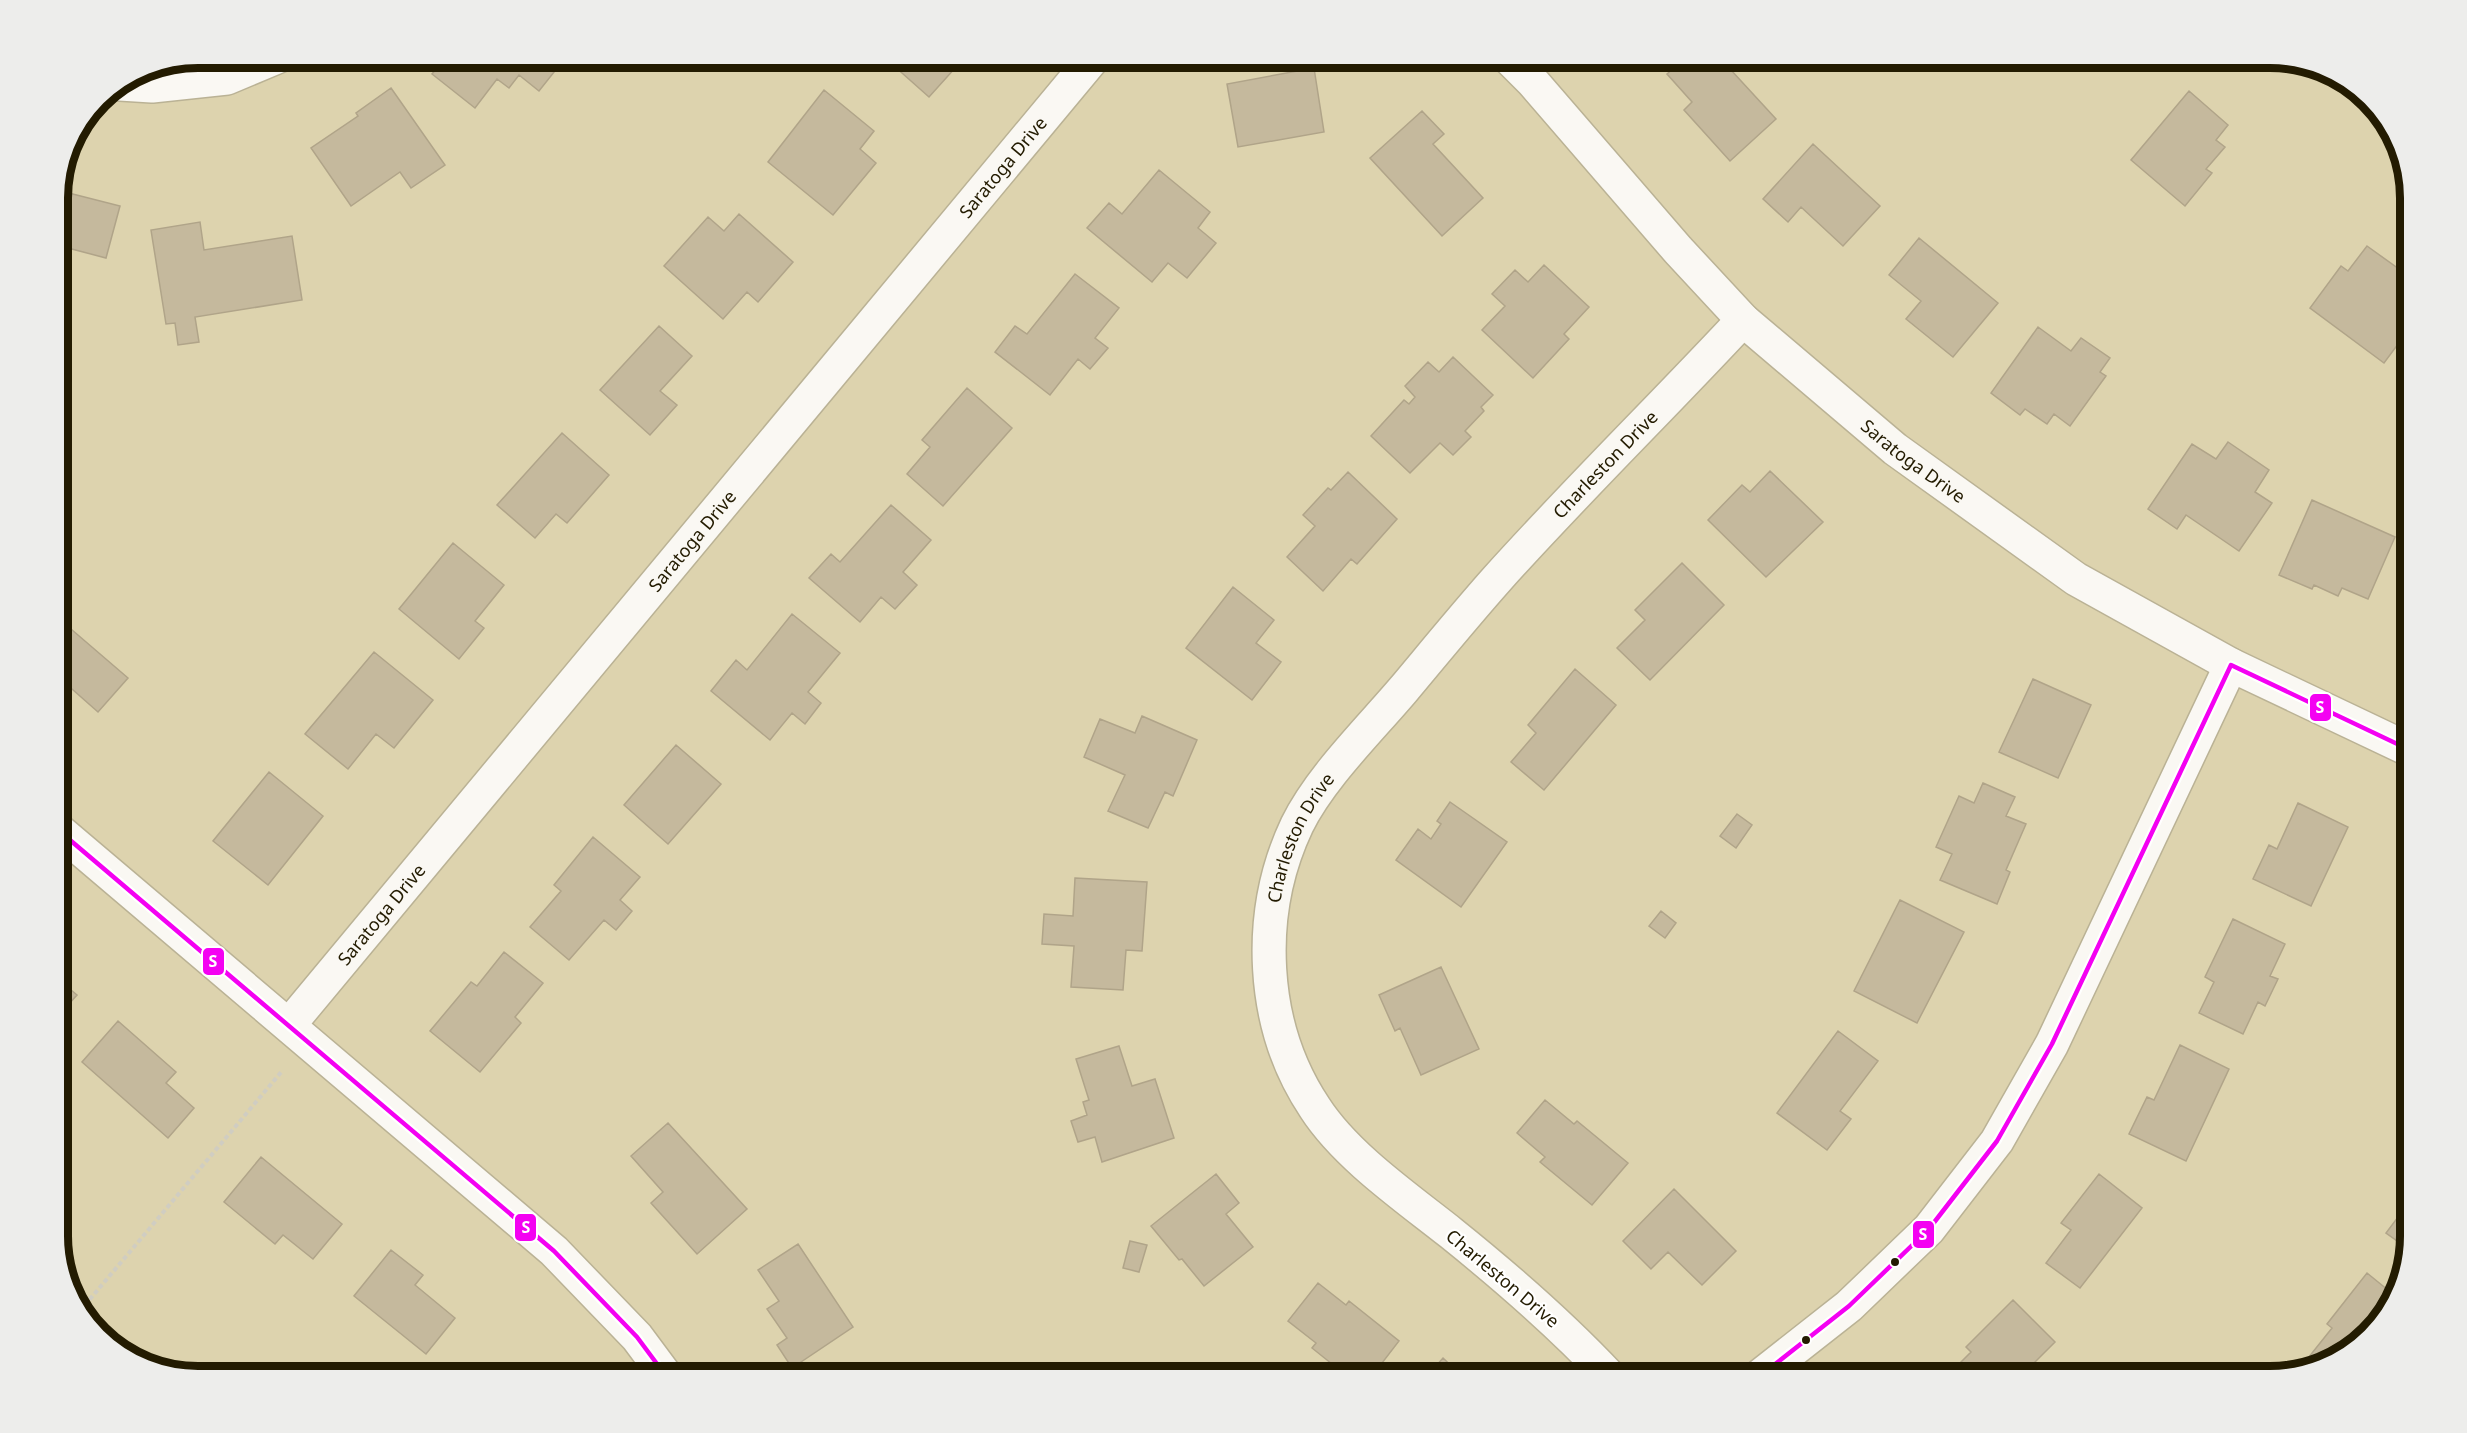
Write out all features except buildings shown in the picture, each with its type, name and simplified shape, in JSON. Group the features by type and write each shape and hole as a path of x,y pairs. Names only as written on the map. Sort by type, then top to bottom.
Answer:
{"street":[{"path":"133,85 152,86 227,78 251,68"},
{"name":"Saratoga Drive","path":"289,1025 1085,68"},
{"name":"Saratoga Drive","path":"1519,68 1678,250 1743,320 1895,449 1999,526 2076,579 2231,665 2400,745"},
{"name":"Charleston Drive","path":"1600,1366 1511,1281 1342,1143 1315,1109 1296,1075 1282,1041 1269,963 1270,927 1275,894 1298,824 1338,766 1497,580 1743,320"},
{"path":"1773,1366 1850,1306 1929,1229 1997,1141 2052,1044 2231,665"},
{"path":"68,838 554,1251 637,1337 659,1366"}],"path":[{"path":"86,1303 274,1080"}],"transit line":[{"name":"S","path":"2231,665 2400,745"},
{"name":"S","path":"1773,1366 1849,1306 1929,1229 1997,1141 2052,1044 2231,665"},
{"name":"S","path":"68,838 554,1251 637,1337 659,1366"}]}
